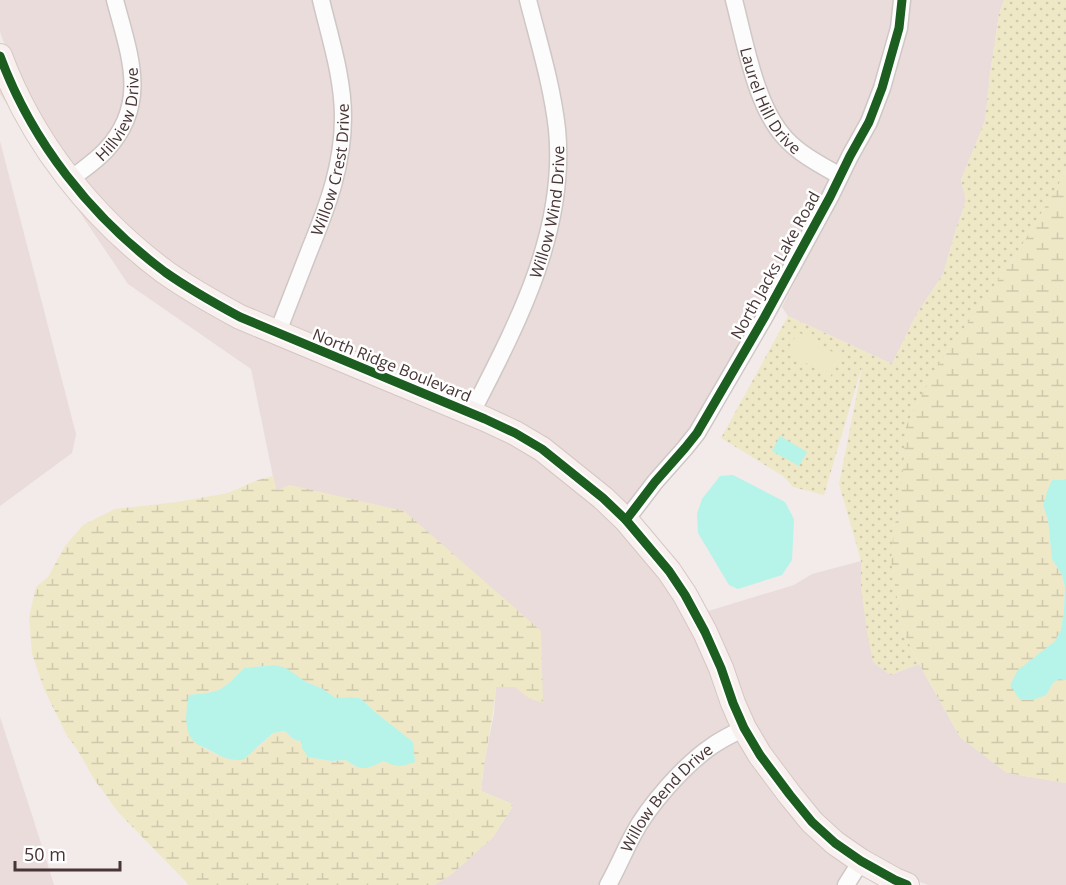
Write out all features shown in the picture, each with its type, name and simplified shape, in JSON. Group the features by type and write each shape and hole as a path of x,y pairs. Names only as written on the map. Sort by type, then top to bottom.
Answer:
{"street":[{"name":"Hillview Drive","path":"70,180 105,151 118,135 132,100 132,66 115,0"},
{"name":"Willow Crest Drive","path":"277,334 330,200 342,143 341,90 321,0"},
{"name":"Willow Wind Drive","path":"471,414 506,344 535,278 555,200 557,132 553,98 528,0"},
{"name":"Laurel Hill Drive","path":"734,0 754,78 774,124 801,153 840,176"},
{"name":"North Jacks Lake Road","path":"626,520 697,433 764,318 869,122 882,88 898,28 902,0"},
{"name":"North Ridge Boulevard","path":"0,56 24,110 70,180 103,218 165,272 204,298 240,317 515,433 542,449 603,498 626,520 669,571 685,596 705,632 744,728"},
{"path":"744,728 760,755 812,822 835,843 861,861 907,885"},
{"name":"Willow Bend Drive","path":"608,885 633,834 675,779 711,747 744,728"},
{"path":"846,885 861,861"}],"shaded area":[{"path":"0,0 107,0 124,68 124,99 119,117 111,132 99,147 72,169 14,69 0,32"},
{"path":"123,0 312,0 333,91 334,143 322,199 272,323 171,267 81,181 125,138 140,101 140,64"},
{"path":"329,0 520,0 545,100 549,133 547,199 538,241 527,276 499,342 467,404 287,330 337,202 345,176 350,143 349,89"},
{"path":"537,0 725,0 747,80 755,104 767,127 778,143 796,159 830,179 690,430 626,508 482,409 514,347 542,280 554,243 565,131 561,97"},
{"path":"742,0 894,0 891,27 874,86 861,120 837,165 807,147 781,120 762,75"},
{"path":"910,0 1004,0 999,14 985,121 961,180 966,201 943,274 916,315 892,364 788,316 782,307 857,159 906,29"},
{"path":"0,78 126,251 511,440 598,503 678,599 733,724 705,742 609,867 599,885 434,885 452,874 493,837 513,806 481,791 494,714 496,687 515,687 529,698 276,491 251,369 128,284 0,94"},
{"path":"0,141 76,434 72,453 0,506"},
{"path":"861,561 861,587 890,675 919,664 960,737 1007,773 1066,783 1066,885 928,885 899,874 840,837 767,751 705,612 794,585 812,574"},
{"path":"0,717 33,818 54,885 0,885"},
{"path":"740,738 850,864 837,885 617,885 640,837 681,783 715,752"}],"green space":[{"path":"1004,0 1066,0 1066,172 1016,255 980,306 894,526 902,629 919,664 890,675 873,662 861,587 861,561 839,484 863,363 824,495 793,487 783,476 721,438 788,316 892,364 916,315 943,274 966,201 961,180 985,121 999,14"},
{"path":"1066,172 1066,479 1061,480 1043,505 1048,520 1052,559 1062,575 1065,588 1061,630 1055,641 1045,649 1046,695 1053,683 1059,679 1066,680 1066,783 1007,773 960,737 902,629 891,561 894,526 900,510 906,426 937,366 1016,255"},
{"path":"798,332 841,357 830,377 787,352"},
{"path":"273,476 277,490 290,485 404,511 541,631 543,703 529,698 515,687 496,687 481,791 513,806 493,837 452,874 434,885 189,885 118,812 66,734 44,689 32,654 29,617 36,587 48,577 65,546 83,525 115,509 228,493","holes":["274,665 336,698 360,698 375,712 384,761 373,766 354,766 346,760 331,761 308,757 303,742 293,739 285,731 273,733 257,748 217,755 201,747 189,695 219,690 244,668"]}],"water":[{"path":"780,436 807,452 799,466 772,451"},
{"path":"733,475 785,502 794,519 792,560 782,575 738,589 729,585 698,533 697,514 702,499 720,476"},
{"path":"1066,479 1066,680 1059,679 1053,683 1046,695 1032,700 1020,700 1010,685 1018,670 1055,641 1061,630 1065,588 1062,575 1052,559 1048,520 1043,505 1052,480"},
{"path":"274,665 286,668 336,698 360,698 413,742 415,762 399,766 384,761 361,768 346,760 331,761 308,757 302,748 302,742 293,739 285,731 273,733 243,760 233,760 200,746 191,738 186,723 189,695 219,690 244,668"}],"cycle path":[{"path":"626,520 697,433 764,318 830,197 869,122 882,88 899,28 902,0"},
{"path":"0,56 29,118 67,176 112,227 165,272 240,317 515,433 542,449 603,498 626,520 669,571 685,595 721,668 744,728 760,755 790,795 812,822 835,843 861,861 907,885"}]}
